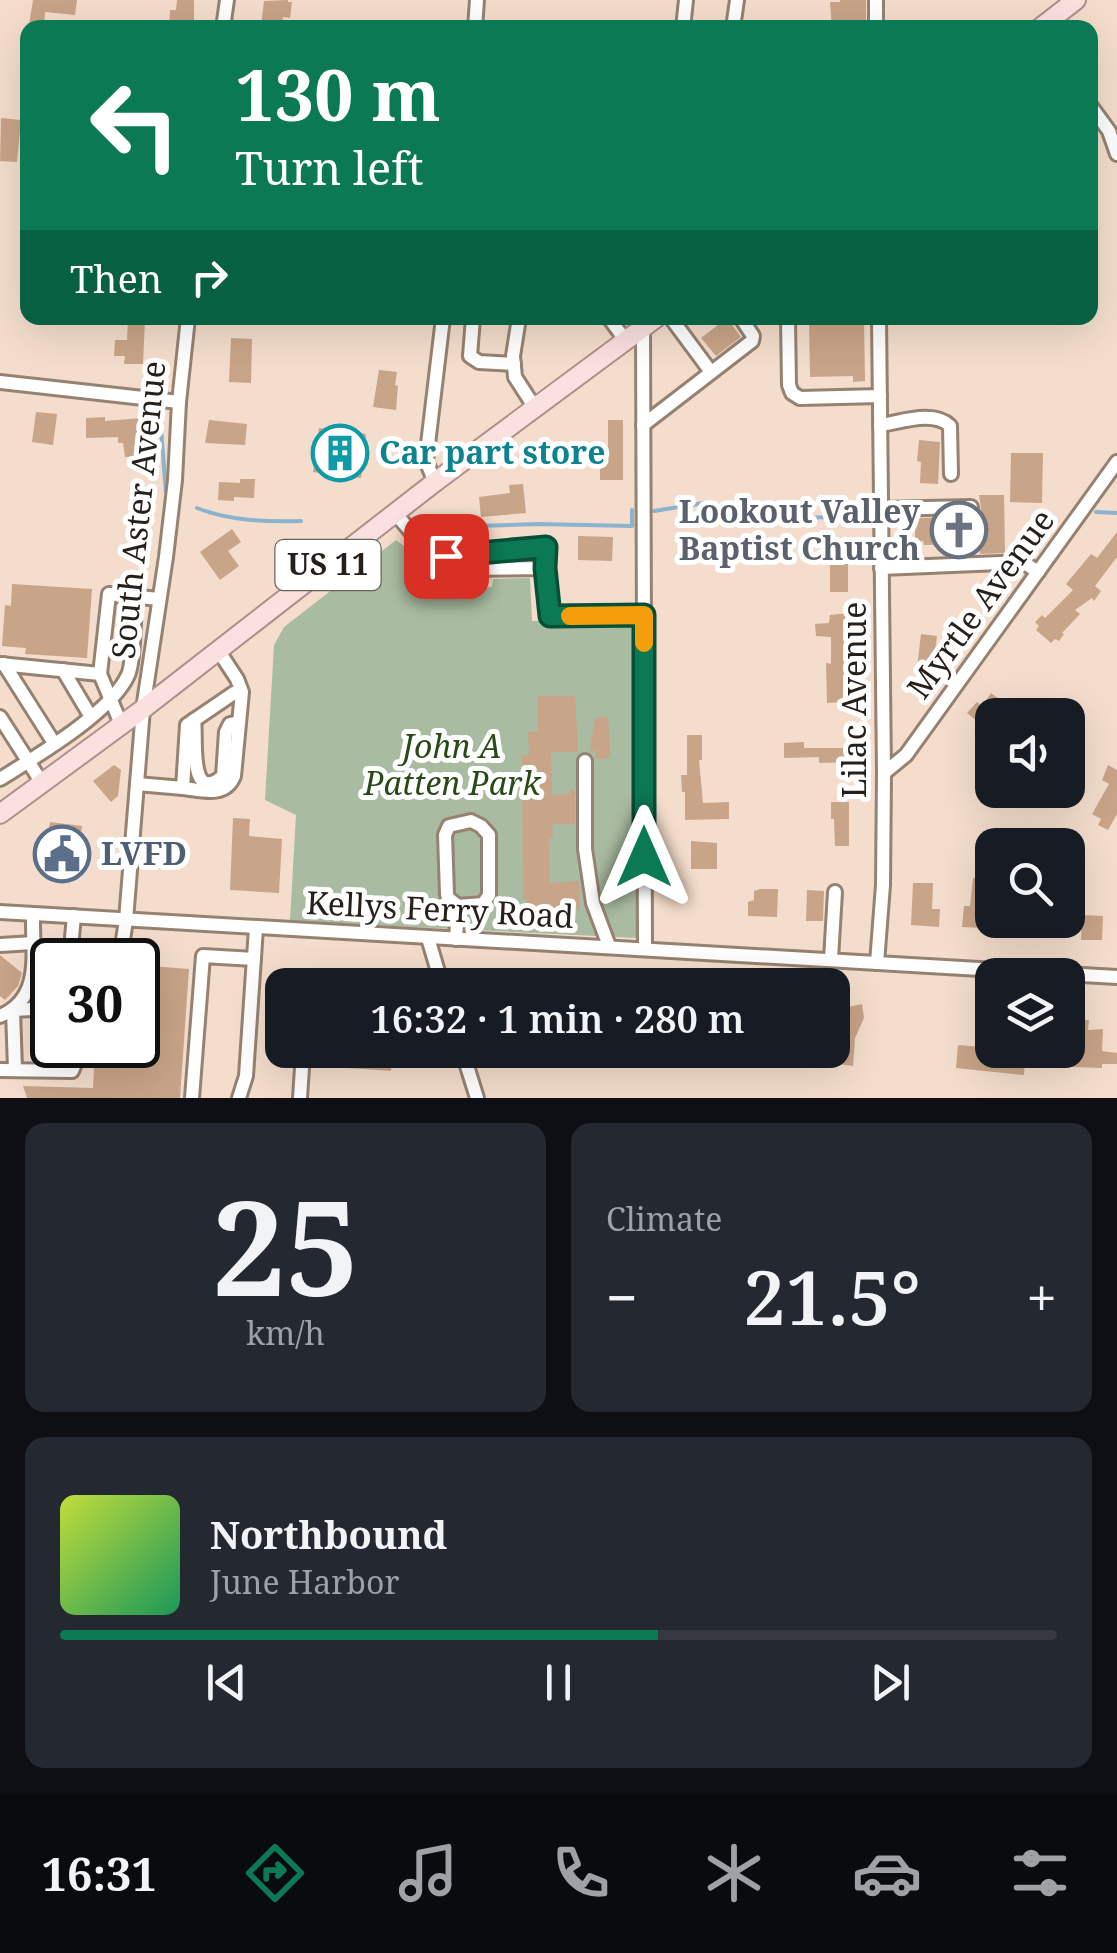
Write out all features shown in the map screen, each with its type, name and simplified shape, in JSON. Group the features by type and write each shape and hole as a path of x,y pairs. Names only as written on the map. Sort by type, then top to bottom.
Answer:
{"main road":[{"path":"1050,20 1076,0"},
{"name":"US 11","path":"1,811 143,709 643,325"}],"street":[{"path":"1098,116 1109,131 1117,154"},
{"name":"South Aster Avenue","path":"123,938 143,709 175,480 187,325"},
{"path":"435,482 426,461 442,325"},
{"path":"472,325 470,356 479,362 514,364"},
{"path":"518,325 516,377 534,408"},
{"path":"614,325 626,340"},
{"path":"644,948 643,424 648,325"},
{"path":"677,325 711,372"},
{"path":"643,424 752,341 746,325"},
{"path":"788,325 792,392 800,398 880,396"},
{"name":"Lilac Avenue","path":"878,963 884,773 879,325"},
{"path":"0,382 179,402"},
{"path":"880,425 932,417 944,420 950,426 951,474"},
{"name":"Myrtle Avenue","path":"884,773 906,755 1117,462"},
{"path":"881,509 971,507"},
{"path":"395,513 424,547 453,569 545,568"},
{"path":"438,557 546,547 550,616 644,615"},
{"path":"881,568 1023,562 1038,572"},
{"path":"122,724 100,674 109,594 160,599"},
{"path":"0,779 110,700 129,674 136,596"},
{"path":"137,784 214,792 231,784 242,692 218,650"},
{"path":"2,664 100,674"},
{"path":"2,664 54,743"},
{"path":"63,670 91,716"},
{"path":"183,788 185,732 192,721 234,693 242,692"},
{"path":"0,717 42,783"},
{"path":"192,721 196,769 209,783 223,776 226,732 230,724 239,722"},
{"path":"585,762 584,849 593,904 609,946"},
{"path":"471,821 489,835 490,895 483,904 458,906 447,894 445,835 449,826 471,821"},
{"path":"831,960 834,892"},
{"path":"456,940 458,906"},
{"name":"Kellys Ferry Road","path":"0,912 878,963 1116,972"},
{"path":"32,938 33,914"},
{"path":"71,938 74,916"},
{"path":"239,1098 246,1076 256,928"},
{"path":"428,938 437,968"},
{"path":"0,945 30,943"},
{"path":"192,1098 204,956 254,959"},
{"path":"30,984 26,995 6,1013 7,1070 73,1068"},
{"path":"300,1098 302,1068"},
{"path":"467,1068 476,1098"}],"green space":[{"name":"John A Patten Park","path":"396,540 431,566 433,590 492,587 493,579 530,578 532,621 636,620 637,938 290,921 296,815 265,800 274,645 284,627"}],"building":[{"path":"33,0 77,0 75,15 45,12 44,20 30,20"},
{"path":"177,0 194,0 194,20 169,20 170,10 176,10"},
{"path":"866,0 866,20 831,20 830,2"},
{"path":"264,1 292,2 290,18 262,20"},
{"path":"1,118 20,120 17,162 0,161"},
{"path":"128,325 145,325 143,364 124,364 125,356 114,356 115,340 127,340"},
{"path":"718,325 732,325 741,337 716,356 701,338"},
{"path":"809,325 864,325 865,381 853,382 853,376 810,377"},
{"path":"231,338 252,339 251,383 229,382"},
{"path":"379,370 397,372 396,410 373,407"},
{"path":"36,412 57,414 53,445 32,442"},
{"path":"105,417 105,421 142,418 141,450 135,450 136,456 125,457 118,437 86,438 86,418"},
{"path":"209,420 247,424 245,445 205,443"},
{"path":"608,420 623,420 623,480 600,480 600,446 608,446"},
{"name":"Car part store","path":"319,428 366,434 361,478 313,472"},
{"path":"919,440 940,442 938,484 920,483"},
{"path":"1011,453 1043,453 1042,503 1010,502"},
{"path":"240,479 255,479 254,498 218,500 219,482 240,483"},
{"path":"523,484 526,513 481,517 479,497 510,493 509,485"},
{"name":"Lookout Valley Baptist Church","path":"979,495 1004,495 1005,553 980,554 980,544 924,545 915,538 918,518 979,514"},
{"path":"232,529 241,542 228,551 239,566 220,580 200,552"},
{"path":"1117,532 1117,557 1095,586 1101,591 1094,601 1092,598 1075,610 1080,614 1059,641 1051,643 1036,630 1039,626 1035,622 1042,615 1045,618 1073,590 1066,584 1091,554 1097,558"},
{"path":"578,536 613,537 612,561 578,560"},
{"path":"830,564 848,564 848,592 830,592"},
{"path":"12,584 92,589 87,658 25,654 26,648 2,646 5,605 11,606"},
{"path":"849,613 853,631 852,648 848,648 845,702 827,703 826,663 831,664 831,637 816,636 815,624 829,623 830,615"},
{"path":"921,634 937,636 933,670 917,668"},
{"path":"538,696 575,696 578,752 551,752 552,795 575,791 575,824 552,824 550,883 579,881 580,909 527,910 527,900 523,899 522,755 529,755 528,732 538,731"},
{"path":"608,717 610,758 596,759 596,751 590,751 595,718"},
{"path":"687,735 702,735 699,760 703,803 729,802 729,819 685,820 681,775 687,775"},
{"path":"804,742 804,748 852,748 852,762 819,763 819,757 784,758 784,743"},
{"path":"114,765 121,770 118,796 111,802 93,781"},
{"path":"1108,765 1117,770 1117,814 1108,830 1098,825 1101,819 1092,814 1109,784 1102,780"},
{"path":"831,802 849,802 849,846 835,846"},
{"path":"233,818 250,819 249,836 282,839 279,893 230,890"},
{"name":"LVFD","path":"50,822 82,826 80,841 88,842 84,872 36,865 41,836 48,837"},
{"path":"691,841 717,843 717,869 691,869"},
{"path":"975,878 975,928 962,927 964,906 970,906"},
{"path":"913,883 933,883 932,909 940,909 939,927 911,925"},
{"path":"778,889 777,917 748,916 748,902 754,900 754,891"},
{"path":"807,890 824,891 823,921 806,921"},
{"path":"1085,915 1103,916 1102,940 1081,940 1085,938"},
{"path":"0,955 22,973 18,986 5,1000 0,996"},
{"path":"160,967 189,969 180,1098 27,1098 23,1086 93,1088 94,1068 160,1068"},
{"path":"862,1004 864,1018 855,1038 853,1066 850,1066 850,1007"},
{"path":"1085,1020 1089,1020 1088,1030 1103,1029 1102,1051 1117,1053 1117,1064 1102,1064 1102,1068 1085,1067"},
{"path":"958,1045 975,1046 975,1068 1024,1068 1024,1075 956,1068"},
{"path":"347,1068 391,1068 391,1071"}],"waterway":[{"path":"164,406 161,429 166,492"},
{"path":"654,511 704,503 800,518 863,516"},
{"path":"197,508 248,520 301,521"},
{"path":"420,516 445,527 632,526 632,510"},
{"path":"1096,512 1117,513"}],"slow traffic":[{"path":"570,616 644,615 644,643"}],"place":[{"name":"Car part store","path":"340,453"},
{"name":"Lookout Valley Baptist Church","path":"959,530"},
{"name":"LVFD","path":"62,854"}],"route":[{"path":"446,556 546,547 550,616 644,615 644,857"}]}
